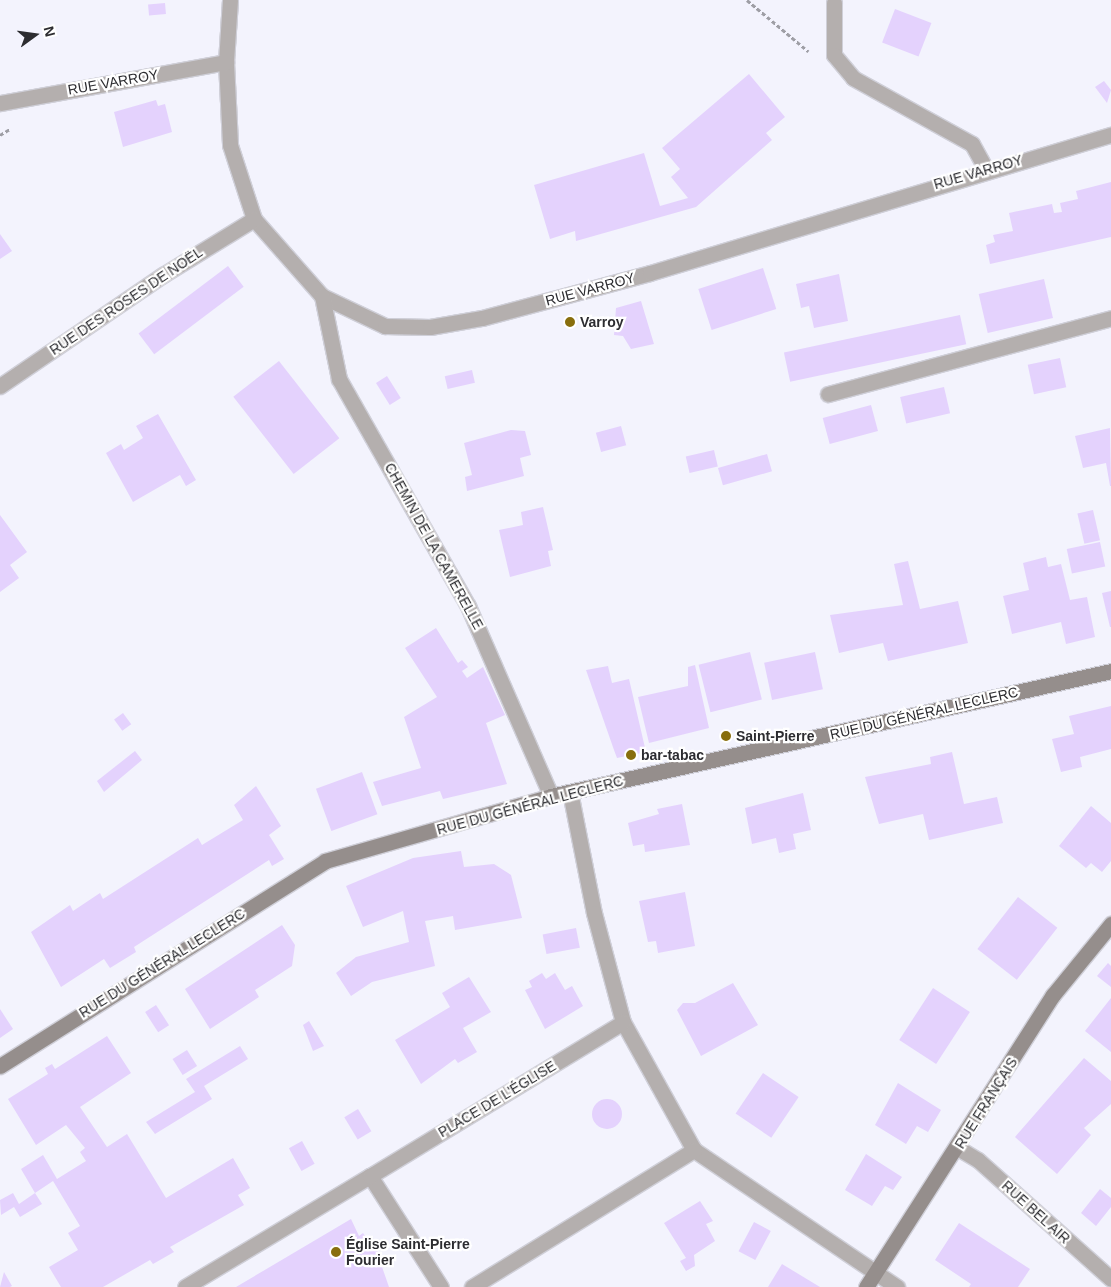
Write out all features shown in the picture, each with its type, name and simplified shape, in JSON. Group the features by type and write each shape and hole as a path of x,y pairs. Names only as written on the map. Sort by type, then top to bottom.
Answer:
{"main road":[{"name":"RUE DU GÉNÉRAL LECLERC","path":"0,1066 325,861 551,796 1111,671"},
{"name":"RUE FRANÇAIS","path":"866,1287 958,1148 1053,995 1111,924"}],"street":[{"name":"RUE VARROY","path":"230,0 226,62 230,145 254,220 322,296 385,326 430,327 482,318 650,273 986,169 1111,134"},
{"path":"834,3 834,55 853,78 972,144 986,169"},
{"name":"RUE VARROY","path":"0,103 226,62"},
{"name":"RUE DES ROSES DE NOËL","path":"0,386 163,275 254,220"},
{"name":"CHEMIN DE LA CAMERELLE","path":"322,296 339,379 468,606 551,796"},
{"path":"828,394 1111,318"},
{"path":"570,792 594,913 623,1022 694,1150 876,1271 897,1287"},
{"name":"PLACE DE L'ÉGLISE","path":"186,1287 623,1022"},
{"name":"RUE BEL AIR","path":"958,1148 978,1160 1111,1279"},
{"path":"472,1287 694,1150"},
{"path":"370,1176 441,1287"}],"path":[{"path":"748,0 817,58"}],"building":[{"path":"165,3 166,14 149,15 148,4"},
{"path":"895,9 931,23 919,57 882,43"},
{"path":"749,74 785,117 766,133 772,140 696,207 576,241 575,231 550,239 534,185 644,153 660,206 688,198 671,177 680,169 662,148"},
{"path":"1104,81 1111,90 1107,103 1095,87"},
{"path":"156,100 158,106 165,104 172,132 123,147 114,112"},
{"path":"1111,182 1111,237 990,264 986,245 995,242 993,235 1013,231 1009,213 1052,204 1054,213 1062,212 1060,203 1078,199 1076,191"},
{"path":"0,234 12,251 0,259"},
{"path":"228,266 244,287 154,354 139,333"},
{"path":"763,268 776,309 712,330 698,289"},
{"path":"839,274 848,321 814,328 809,306 801,308 796,284"},
{"path":"1044,279 1053,318 988,333 979,294"},
{"path":"641,301 654,344 631,349 623,336 614,335 616,308"},
{"path":"960,315 966,344 790,382 784,352"},
{"path":"1060,358 1066,387 1034,394 1028,365"},
{"path":"279,361 339,438 294,474 233,397"},
{"path":"472,370 475,383 448,389 445,376"},
{"path":"387,376 401,398 390,405 376,383"},
{"path":"944,387 950,413 906,423 900,397"},
{"path":"871,405 878,431 830,444 823,418"},
{"path":"158,414 196,480 186,486 180,475 133,502 106,453 121,444 124,450 143,438 136,426"},
{"path":"621,426 626,445 601,452 596,433"},
{"path":"1110,428 1111,486 1106,463 1083,468 1075,436"},
{"path":"511,430 525,431 531,455 520,458 524,476 467,491 465,477 472,475 464,443"},
{"path":"714,450 718,467 690,473 686,457"},
{"path":"767,454 772,471 723,485 718,468"},
{"path":"543,507 553,550 548,551 551,566 510,577 499,530 523,525 521,512"},
{"path":"1093,510 1100,540 1084,544 1077,514"},
{"path":"0,515 27,552 10,565 19,578 0,592"},
{"path":"1100,542 1105,566 1072,574 1067,549"},
{"path":"1046,557 1048,567 1061,564 1070,600 1087,597 1095,637 1066,644 1061,622 1012,634 1003,596 1029,590 1023,563"},
{"path":"908,561 920,609 958,601 968,643 888,661 883,643 839,653 830,615 903,605 894,564"},
{"path":"1111,591 1111,627 1110,627 1102,593"},
{"path":"436,628 458,663 462,660 468,667 462,671 467,678 483,667 505,715 486,723 507,784 443,799 440,791 382,806 373,782 421,768 404,717 437,697 405,648"},
{"path":"750,652 762,700 710,712 699,665"},
{"path":"815,652 823,689 772,700 764,663"},
{"path":"695,665 709,728 649,743 638,697 688,686 688,667"},
{"path":"608,666 612,683 629,679 646,752 617,758 586,670"},
{"path":"1111,706 1111,749 1080,757 1082,767 1061,772 1052,739 1074,734 1069,716"},
{"path":"123,713 131,724 122,731 114,719"},
{"path":"135,751 142,760 104,792 97,781"},
{"path":"952,752 964,804 997,797 1003,823 929,840 923,814 879,824 865,777 931,764 930,757"},
{"path":"362,772 377,814 331,831 316,789"},
{"path":"256,786 281,826 269,835 284,859 272,866 269,860 134,947 136,952 110,968 104,959 61,987 31,932 70,905 73,911 100,893 103,899 198,838 202,845 243,820 234,805"},
{"path":"803,793 811,830 793,834 796,849 779,853 776,838 752,844 745,808"},
{"path":"682,804 690,845 645,852 644,844 633,846 628,823 659,814 657,809"},
{"path":"1091,806 1111,823 1111,861 1102,872 1091,863 1086,868 1059,846"},
{"path":"461,851 464,867 494,864 511,875 522,918 455,930 453,916 425,921 435,966 372,982 351,996 336,973 356,957 409,942 403,911 363,927 346,886 413,858"},
{"path":"685,892 695,946 658,953 656,941 648,942 639,901"},
{"path":"1018,897 1057,928 1017,980 977,949"},
{"path":"282,925 295,945 292,966 255,990 259,997 210,1029 185,989"},
{"path":"576,928 580,948 546,954 543,934"},
{"path":"1108,963 1111,966 1111,987 1097,976"},
{"path":"542,973 546,979 555,973 565,990 572,986 583,1006 545,1029 525,990 532,987 529,981"},
{"path":"469,977 491,1012 463,1028 477,1052 458,1063 455,1059 421,1084 395,1040 450,1007 442,993"},
{"path":"733,983 758,1025 701,1056 677,1010 683,1003 695,1003"},
{"path":"933,988 970,1012 936,1064 899,1040"},
{"path":"1111,998 1111,1052 1085,1031"},
{"path":"156,1005 169,1025 158,1032 145,1012"},
{"path":"0,1009 13,1029 0,1038"},
{"path":"309,1021 324,1046 313,1051 303,1025"},
{"path":"107,1036 131,1073 80,1107 107,1147 127,1134 166,1198 233,1158 250,1188 238,1195 244,1205 170,1247 174,1252 153,1264 150,1260 103,1287 61,1287 49,1267 78,1250 68,1233 80,1226 53,1181 35,1193 21,1169 43,1155 57,1179 86,1161 80,1152 85,1148 66,1125 36,1145 8,1099 48,1074 45,1068 52,1064 55,1069"},
{"path":"240,1046 248,1059 204,1086 212,1099 155,1134 146,1122 195,1092 186,1079"},
{"path":"187,1050 197,1066 183,1075 173,1059"},
{"path":"1084,1058 1111,1081 1111,1104 1084,1128 1091,1135 1057,1174 1015,1137"},
{"path":"763,1073 799,1097 771,1138 736,1114"},
{"path":"898,1083 941,1110 928,1132 917,1126 906,1144 875,1125"},
{"path":"607,1099 618,1103 622,1114 618,1125 607,1129 596,1125 592,1114 596,1103"},
{"path":"358,1109 371,1131 358,1140 344,1117"},
{"path":"302,1141 315,1164 301,1171 289,1148"},
{"path":"866,1154 902,1177 893,1190 885,1186 872,1206 845,1190"},
{"path":"1100,1189 1111,1198 1111,1207 1096,1226 1081,1213"},
{"path":"13,1193 19,1204 35,1193 42,1204 20,1217 14,1207 1,1215 0,1200"},
{"path":"700,1201 713,1221 706,1224 715,1241 694,1255 695,1266 686,1271 680,1261 686,1258 664,1223"},
{"name":"Église Saint-Pierre Fourier","path":"351,1219 359,1236 363,1233 368,1240 367,1247 373,1243 381,1258 375,1261 381,1264 389,1287 236,1287"},
{"path":"754,1222 771,1231 755,1260 739,1251"},
{"path":"959,1223 1030,1269 1018,1287 969,1287 971,1284 935,1260"},
{"path":"782,1264 820,1287 768,1287"},
{"path":"4,1272 12,1286 10,1287 0,1287"}],"place":[{"name":"Varroy","path":"570,322"},
{"name":"Saint-Pierre","path":"726,736"},
{"name":"bar-tabac","path":"631,755"},
{"name":"Église Saint-Pierre Fourier","path":"336,1252"}]}
